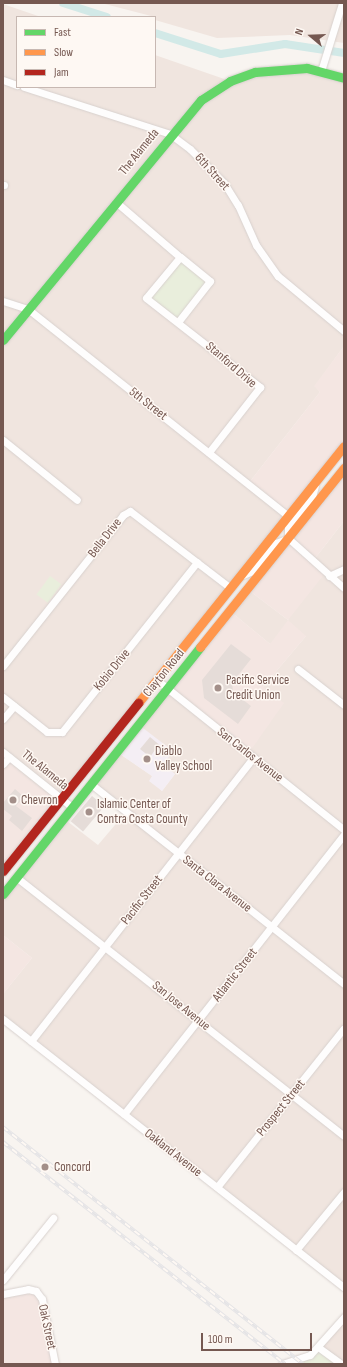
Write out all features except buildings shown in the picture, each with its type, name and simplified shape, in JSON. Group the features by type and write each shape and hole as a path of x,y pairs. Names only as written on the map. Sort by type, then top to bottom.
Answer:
{"main road":[{"name":"The Alameda","path":"3,340 170,134 201,100 230,81 271,69 321,71 344,78"},
{"name":"Clayton Road","path":"3,871 344,446"},
{"name":"Clayton Road","path":"3,894 168,690 344,468"}],"street":[{"path":"321,71 323,60 342,3"},
{"path":"3,80 16,85"},
{"name":"6th Street","path":"27,88 170,134 210,166 224,183 238,205 256,245 278,276 344,331"},
{"path":"116,202 210,281 178,322"},
{"name":"Stanford Drive","path":"180,257 146,298 260,387 209,452"},
{"name":"5th Street","path":"3,301 28,309 288,516"},
{"path":"3,440 77,500"},
{"path":"317,480 312,497 288,526 288,538 344,588"},
{"name":"Bella Drive","path":"3,666 123,515 130,511 230,588"},
{"path":"239,576 253,571 276,543 288,538"},
{"name":"Kobio Drive","path":"14,706 47,732 62,732 197,562"},
{"path":"329,576 344,569"},
{"path":"298,669 344,705"},
{"name":"San Carlos Avenue","path":"157,680 344,830"},
{"path":"3,697 14,706 3,719"},
{"path":"3,764 6,755"},
{"name":"The Alameda","path":"6,755 72,807"},
{"name":"Pacific Street","path":"31,1041 254,758"},
{"name":"Santa Clara Avenue","path":"91,784 344,984"},
{"name":"Atlantic Street","path":"124,1114 344,834"},
{"name":"San Jose Avenue","path":"16,877 106,946 344,1136"},
{"name":"Oakland Avenue","path":"3,1019 344,1287"},
{"name":"Prospect Street","path":"217,1187 344,1028"},
{"path":"296,1250 344,1192"},
{"path":"3,1280 53,1218"},
{"name":"Oak Street","path":"3,1294 28,1289 36,1291 42,1299 55,1364"},
{"path":"282,1364 310,1355 344,1317"},
{"path":"318,1347 340,1364"}],"shaded area":[{"path":"101,3 344,3 344,43 290,35 217,38 156,20 156,16"},
{"path":"3,4 38,16 16,16 16,88 156,88 156,55 230,81 293,68 344,78 344,346 315,386 320,392 248,484 288,516 60,799 3,752"},
{"path":"344,346 344,446 288,516 248,484 320,392 314,386"},
{"path":"344,469 344,521 313,561 326,572 288,620 247,589"},
{"path":"344,521 344,1287 3,1019 3,994 32,958 3,935 3,894 63,818 98,845 126,812 91,784 117,752 152,776 162,791 175,774 163,765 139,725 168,690 263,687 306,636 270,644 230,611 247,589 288,620 313,561"},
{"path":"230,611 270,644 288,620 306,636 263,687 284,703 248,754 168,690"},
{"name":"Diablo Valley School","path":"139,725 173,751 163,765 175,774 162,791 149,781 152,776 117,752"},
{"path":"3,752 60,799 3,871"},
{"path":"3,935 32,958 3,994"},
{"path":"36,1291 55,1364 3,1364 3,1294"},
{"path":"344,1317 344,1364 318,1347"}],"green space":[{"path":"180,257 210,281 176,322 147,298"},
{"path":"50,576 61,584 48,603 36,595"},
{"path":"318,1347 341,1364 282,1364 310,1355"}],"waterway":[{"path":"63,3 104,16"},
{"path":"156,33 221,54 285,44 344,53"}],"railway":[{"path":"3,1127 303,1364"},
{"path":"3,1142 285,1364"}],"traffic: fast":[{"path":"3,340 201,100 230,81 255,72 307,68 344,78"},
{"path":"3,894 200,647"}],"traffic: slow":[{"path":"138,703 344,446"},
{"path":"200,647 344,468"}],"traffic: jam":[{"path":"3,871 138,703"}],"place":[{"name":"Pacific Service Credit Union","path":"218,688"},
{"name":"Diablo Valley School","path":"147,759"},
{"name":"Chevron","path":"13,800"},
{"name":"Islamic Center of Contra Costa County","path":"89,812"},
{"name":"Concord","path":"45,1167"}]}
